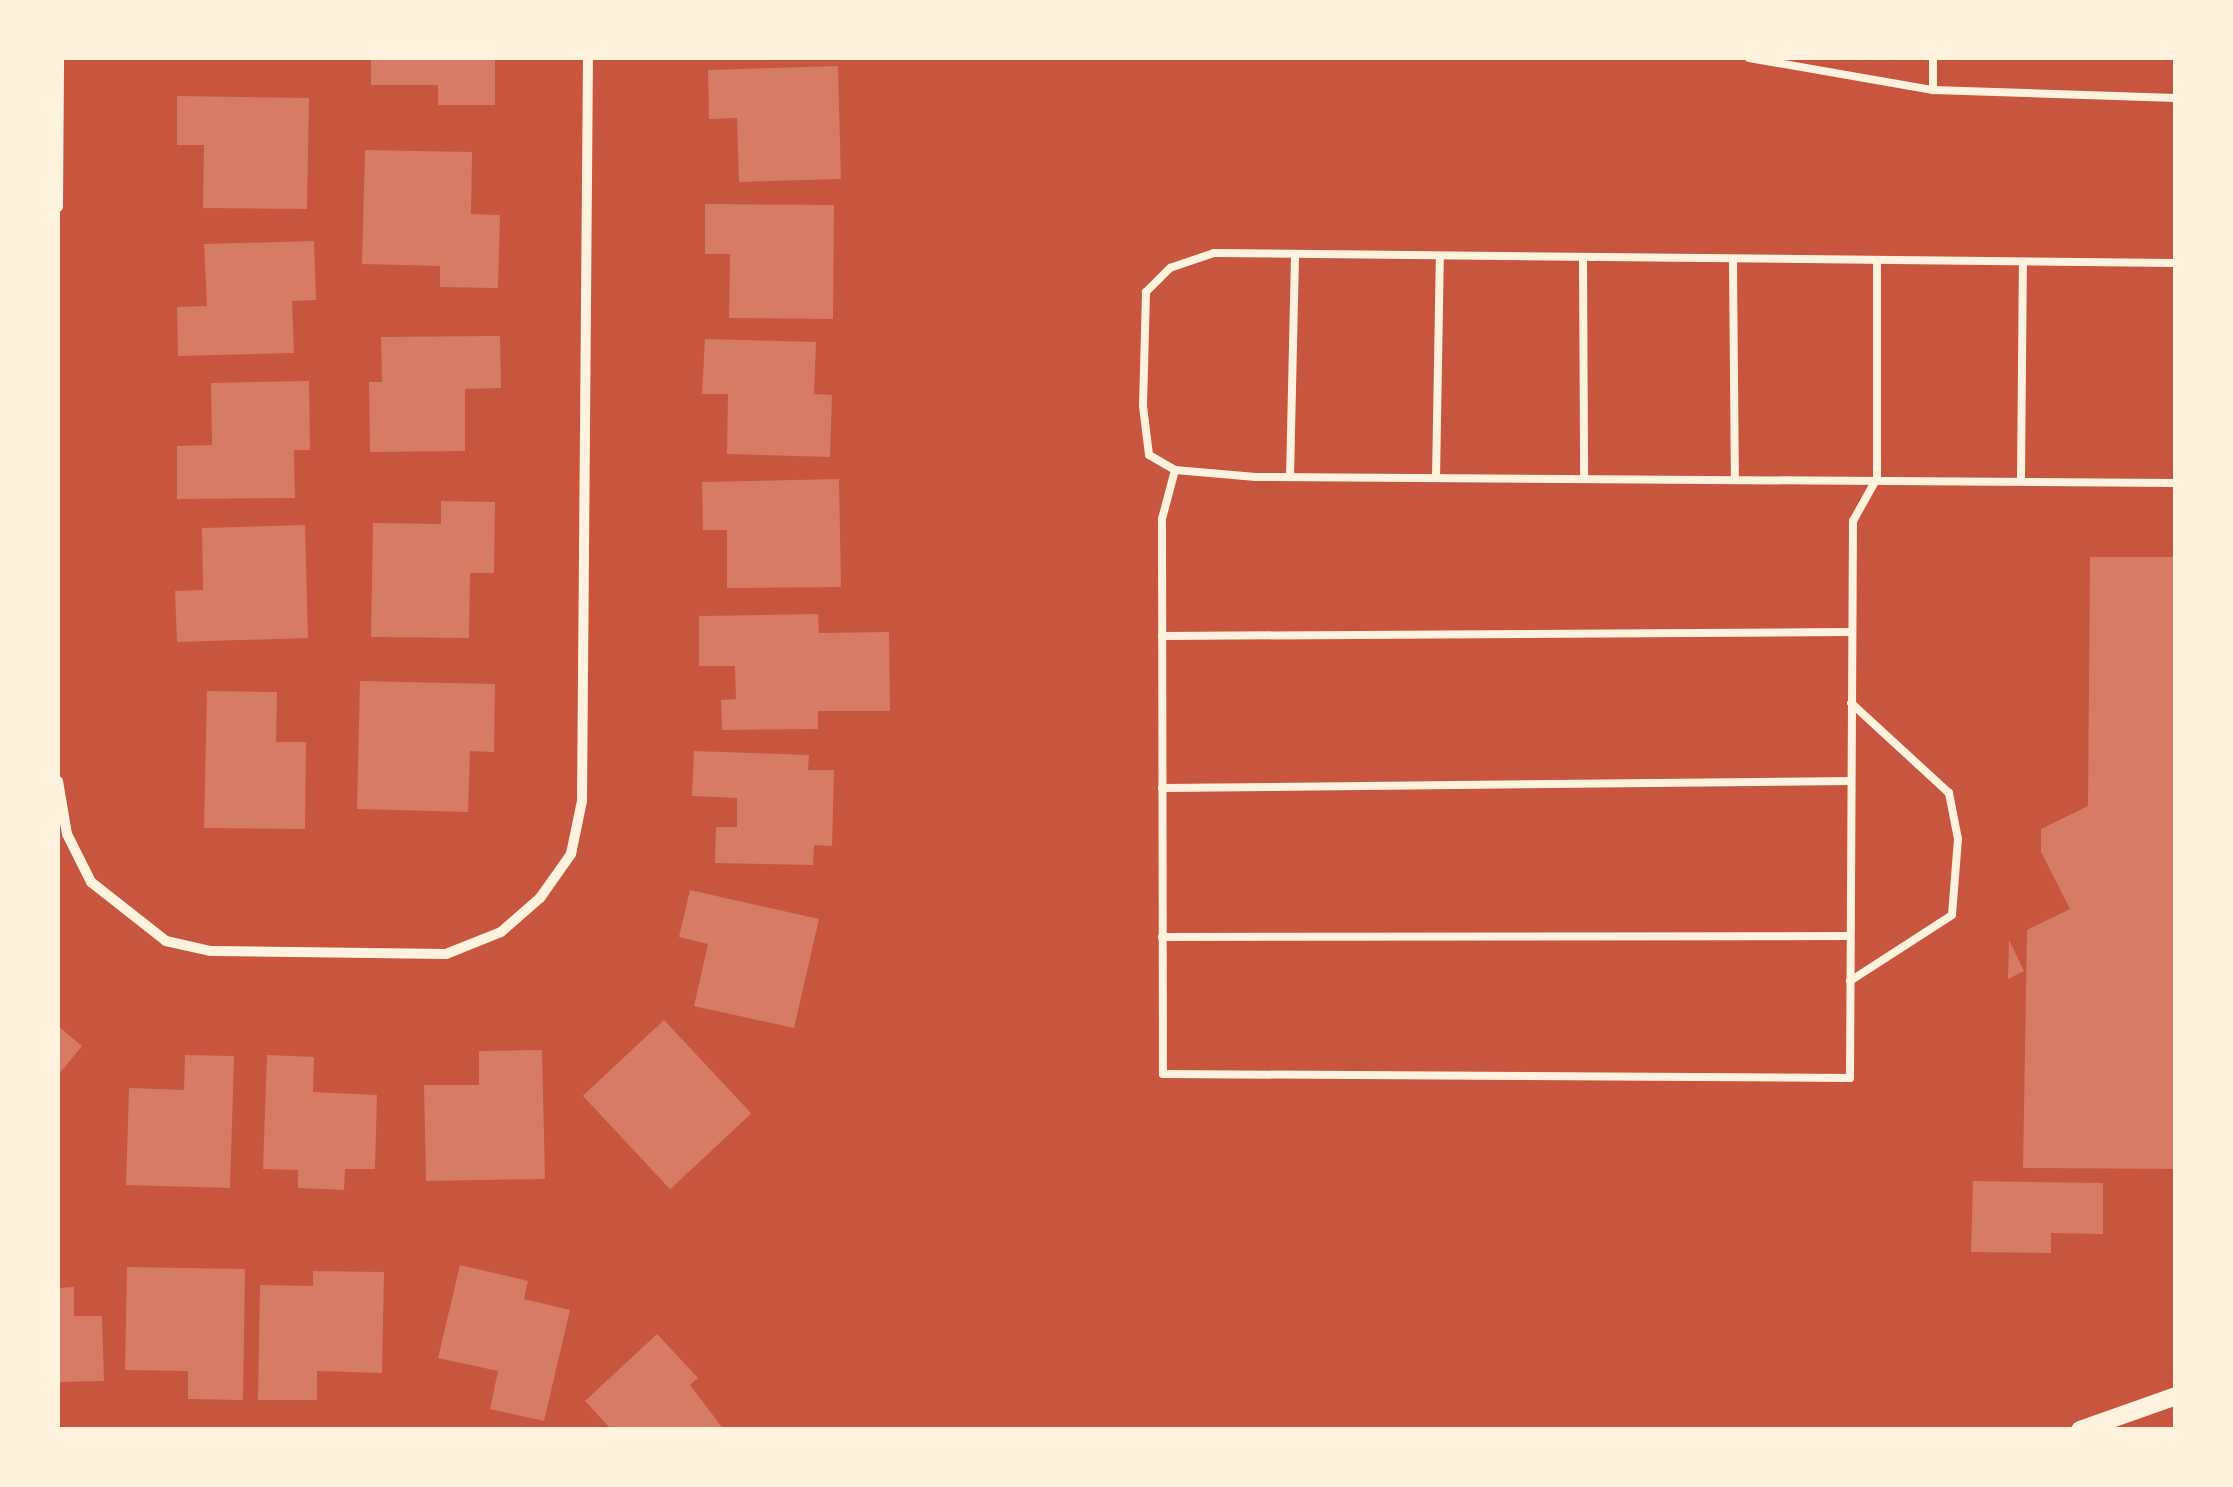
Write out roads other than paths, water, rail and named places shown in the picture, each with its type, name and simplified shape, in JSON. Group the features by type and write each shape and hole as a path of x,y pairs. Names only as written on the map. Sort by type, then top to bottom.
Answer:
{"street":[{"path":"58,207 59,58"},
{"path":"58,780 67,834 91,882 166,941 210,951 446,954 501,932 540,898 571,854 582,801 588,58"},
{"path":"2080,1430 2176,1396"}],"lane":[{"path":"1749,58 1933,90 2176,98"},
{"path":"1933,58 1933,90"},
{"path":"2176,263 1734,262 1214,252 1170,268 1146,292 1149,455 1175,470 1290,477 2176,483"},
{"path":"1290,477 1295,254"},
{"path":"1436,478 1440,257"},
{"path":"1583,259 1584,478"},
{"path":"1734,262 1735,478"},
{"path":"1175,470 1162,519 1163,1074 1850,1078 1852,521 1877,478 1878,262"},
{"path":"2021,480 2023,262"},
{"path":"1162,636 1852,632"},
{"path":"1850,981 1952,915 1958,839 1949,793 1851,703"},
{"path":"1162,788 1851,781"},
{"path":"1162,936 1850,936"}]}
